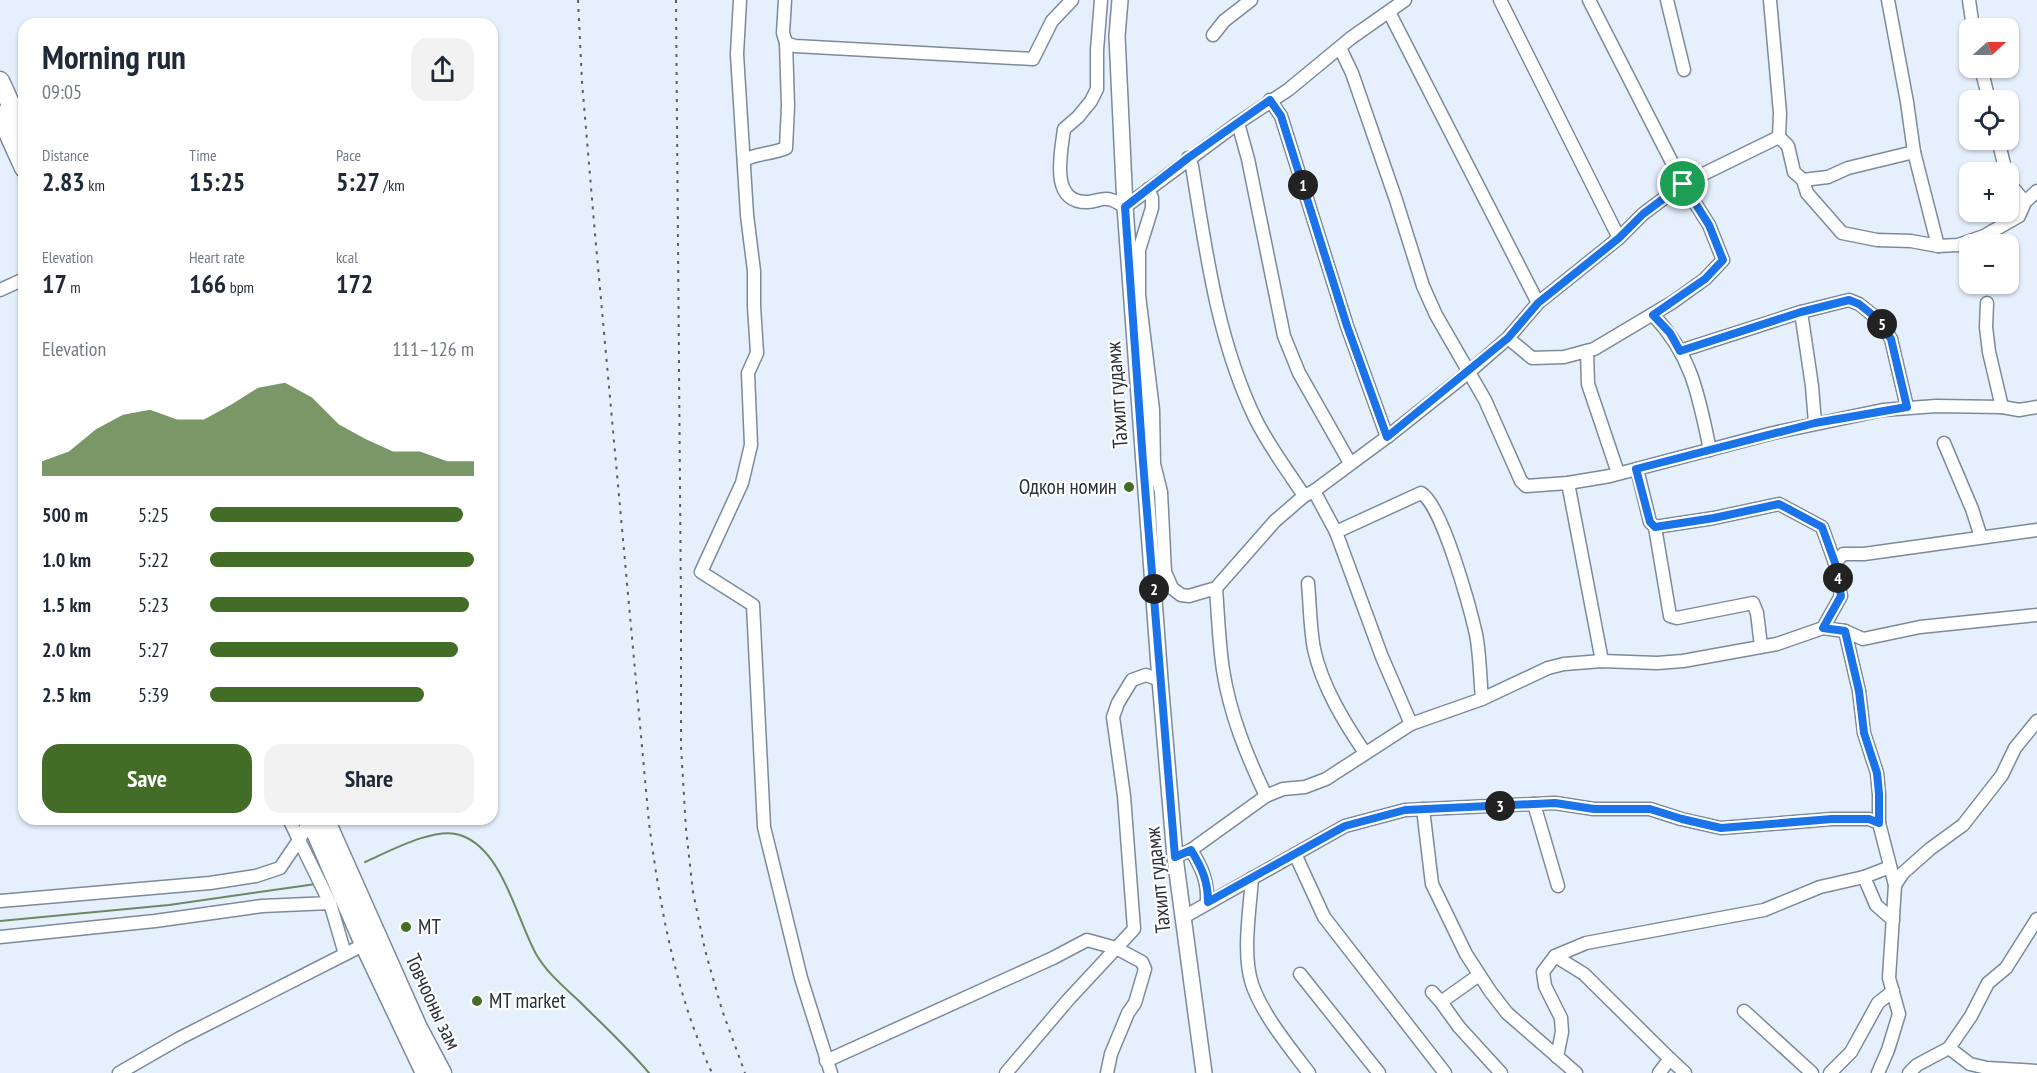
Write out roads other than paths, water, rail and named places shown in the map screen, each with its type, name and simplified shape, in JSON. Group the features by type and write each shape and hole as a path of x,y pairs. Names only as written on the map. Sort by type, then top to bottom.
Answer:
{"highway":[{"path":"0,81 18,121"},
{"path":"0,115 18,155"},
{"name":"Товчооны зам","path":"318,825 371,941 425,1073"},
{"name":"Товчооны зам","path":"371,941 442,1073"}],"main road":[{"name":"Тахилт гудамж","path":"1120,0 1117,36 1125,207 1158,560 1160,680 1175,857 1204,1073"}],"street":[{"path":"740,0 737,54 758,353 748,373 751,445 742,483 702,572 753,604 764,827 801,978 829,1067 1087,940 1116,948 1143,962 1145,969 1135,1003 1128,1013 1111,1054 1107,1073"},
{"path":"744,160 776,152 786,147 788,105 786,43 783,33 785,0"},
{"path":"786,43 795,46 857,51 1033,59 1052,21 1072,0"},
{"path":"1101,0 1097,50 1098,89 1078,117 1064,129 1060,175 1062,189 1073,200 1089,202 1108,198 1125,207 1188,158 1270,100 1288,90 1405,0"},
{"path":"1213,35 1224,21 1251,0"},
{"path":"1500,0 1619,238"},
{"path":"1508,338 1532,358 1564,357 1594,350 1653,315 1705,279 1723,260 1709,225 1683,184 1589,0"},
{"path":"1667,0 1684,70"},
{"path":"1770,0 1780,113 1779,136 1788,146 1794,172 1803,180 1807,193 1842,233 1877,240 1938,246 1958,245 1984,236 2019,216 2025,202 2037,191"},
{"path":"1888,0 1914,152 1938,246"},
{"path":"1969,0 1972,18"},
{"path":"1389,12 1538,303"},
{"path":"1340,48 1352,73 1396,200 1422,286 1485,400 1521,481 1526,486 1568,483 1618,473 1815,423 1907,407 2002,407 2019,410 2037,407"},
{"path":"1270,100 1281,116 1347,326 1387,437"},
{"path":"1238,123 1248,159 1284,336 1299,373 1350,463"},
{"path":"1158,560 1172,588 1181,596 1189,596 1215,588 1275,521 1469,372 1508,338 1538,303 1619,238 1643,214 1683,184 1779,136"},
{"path":"1803,180 1828,177 1848,168 1914,152"},
{"path":"1188,158 1192,166 1210,274 1230,357 1256,419 1336,532 1382,657 1411,724"},
{"path":"1148,189 1152,198 1152,208 1139,250 1139,296 1153,410 1149,463"},
{"path":"2019,195 2025,202"},
{"path":"0,290 18,282"},
{"path":"1680,351 1801,312 1849,300 1859,304 1879,320 1891,339 1907,407"},
{"path":"1987,303 1986,327 1989,352 2002,407"},
{"path":"1801,312 1815,423"},
{"path":"1653,315 1670,333 1693,376 1710,450"},
{"path":"1587,351 1588,384 1618,473"},
{"path":"1944,443 1981,537"},
{"path":"1636,469 1650,522 1655,527 1670,616 1677,618 1753,603 1757,614 1761,646"},
{"path":"1568,483 1602,662"},
{"path":"1336,532 1421,494 1427,497 1444,528 1476,636 1482,699"},
{"path":"1655,527 1714,518 1779,504 1822,527 1835,563 1841,596 1823,628"},
{"path":"1835,563 1843,554 1864,554 2037,530"},
{"path":"1308,583 1318,665 1326,686 1365,753"},
{"path":"1215,588 1223,671 1232,708 1246,753 1266,796"},
{"path":"1175,857 1191,850 1266,796 1283,789 1305,787 1326,779 1411,724 1482,699 1548,668 1564,664 1602,662 1683,661 1786,642 1823,628 1845,631 1863,639 1920,627 2037,615"},
{"path":"1845,631 1859,691 1864,733 1877,773 1879,823 1895,885 1889,978 1899,1014 1878,1073"},
{"path":"1006,1073 1068,1000 1134,929 1124,796 1113,717 1118,703 1132,680 1146,675 1160,680"},
{"path":"1895,885 1903,873 1930,849 1963,825 2002,775 2015,748 2037,721"},
{"path":"1182,918 1345,826 1405,810 1555,803 1594,809 1650,809 1721,828 1832,819 1869,819 1879,823"},
{"path":"1534,804 1558,886"},
{"path":"1423,809 1432,884 1446,916 1479,975 1507,1013 1576,1073"},
{"path":"293,825 330,903 345,954"},
{"path":"0,901 210,883 256,876 279,868 310,825"},
{"path":"1191,850 1208,885 1208,902"},
{"path":"1295,854 1324,917 1445,1073"},
{"path":"1557,1057 1562,1018 1545,986 1543,972 1555,956 1586,943 1764,910 1820,887 1864,877 1890,867"},
{"path":"1864,877 1876,905 1893,920"},
{"path":"1252,878 1248,954 1252,983 1265,1009 1310,1073"},
{"path":"0,937 155,921 262,906 330,903"},
{"path":"1909,1073 1917,1065 1949,1048 1971,1016 1988,982 2006,968 2037,919"},
{"path":"118,1073 180,1038 371,941"},
{"path":"1555,956 1584,974 1685,1073"},
{"path":"1300,974 1379,1073"},
{"path":"1479,975 1437,997 1459,1027 1501,1073"},
{"path":"1830,1073 1851,1053 1878,1003 1893,991"},
{"path":"1744,1011 1812,1073"},
{"path":"1949,1048 1970,1064 1987,1068 2037,1071"},
{"path":"1659,1073 1670,1059"}],"waterway":[{"path":"365,862 412,841 438,834 460,835 475,843 498,869 536,954 545,967 649,1073"},
{"path":"0,921 169,905 316,884"}],"railway":[{"path":"578,0 582,82 595,234 649,823 658,887 671,951 699,1043 712,1073"},
{"path":"676,0 681,746 686,829 693,892 705,950 722,1010 745,1073"}],"place":[{"name":"Одкон номин","path":"1129,487"},
{"name":"МТ","path":"406,927"},
{"name":"MT market","path":"477,1001"}]}
